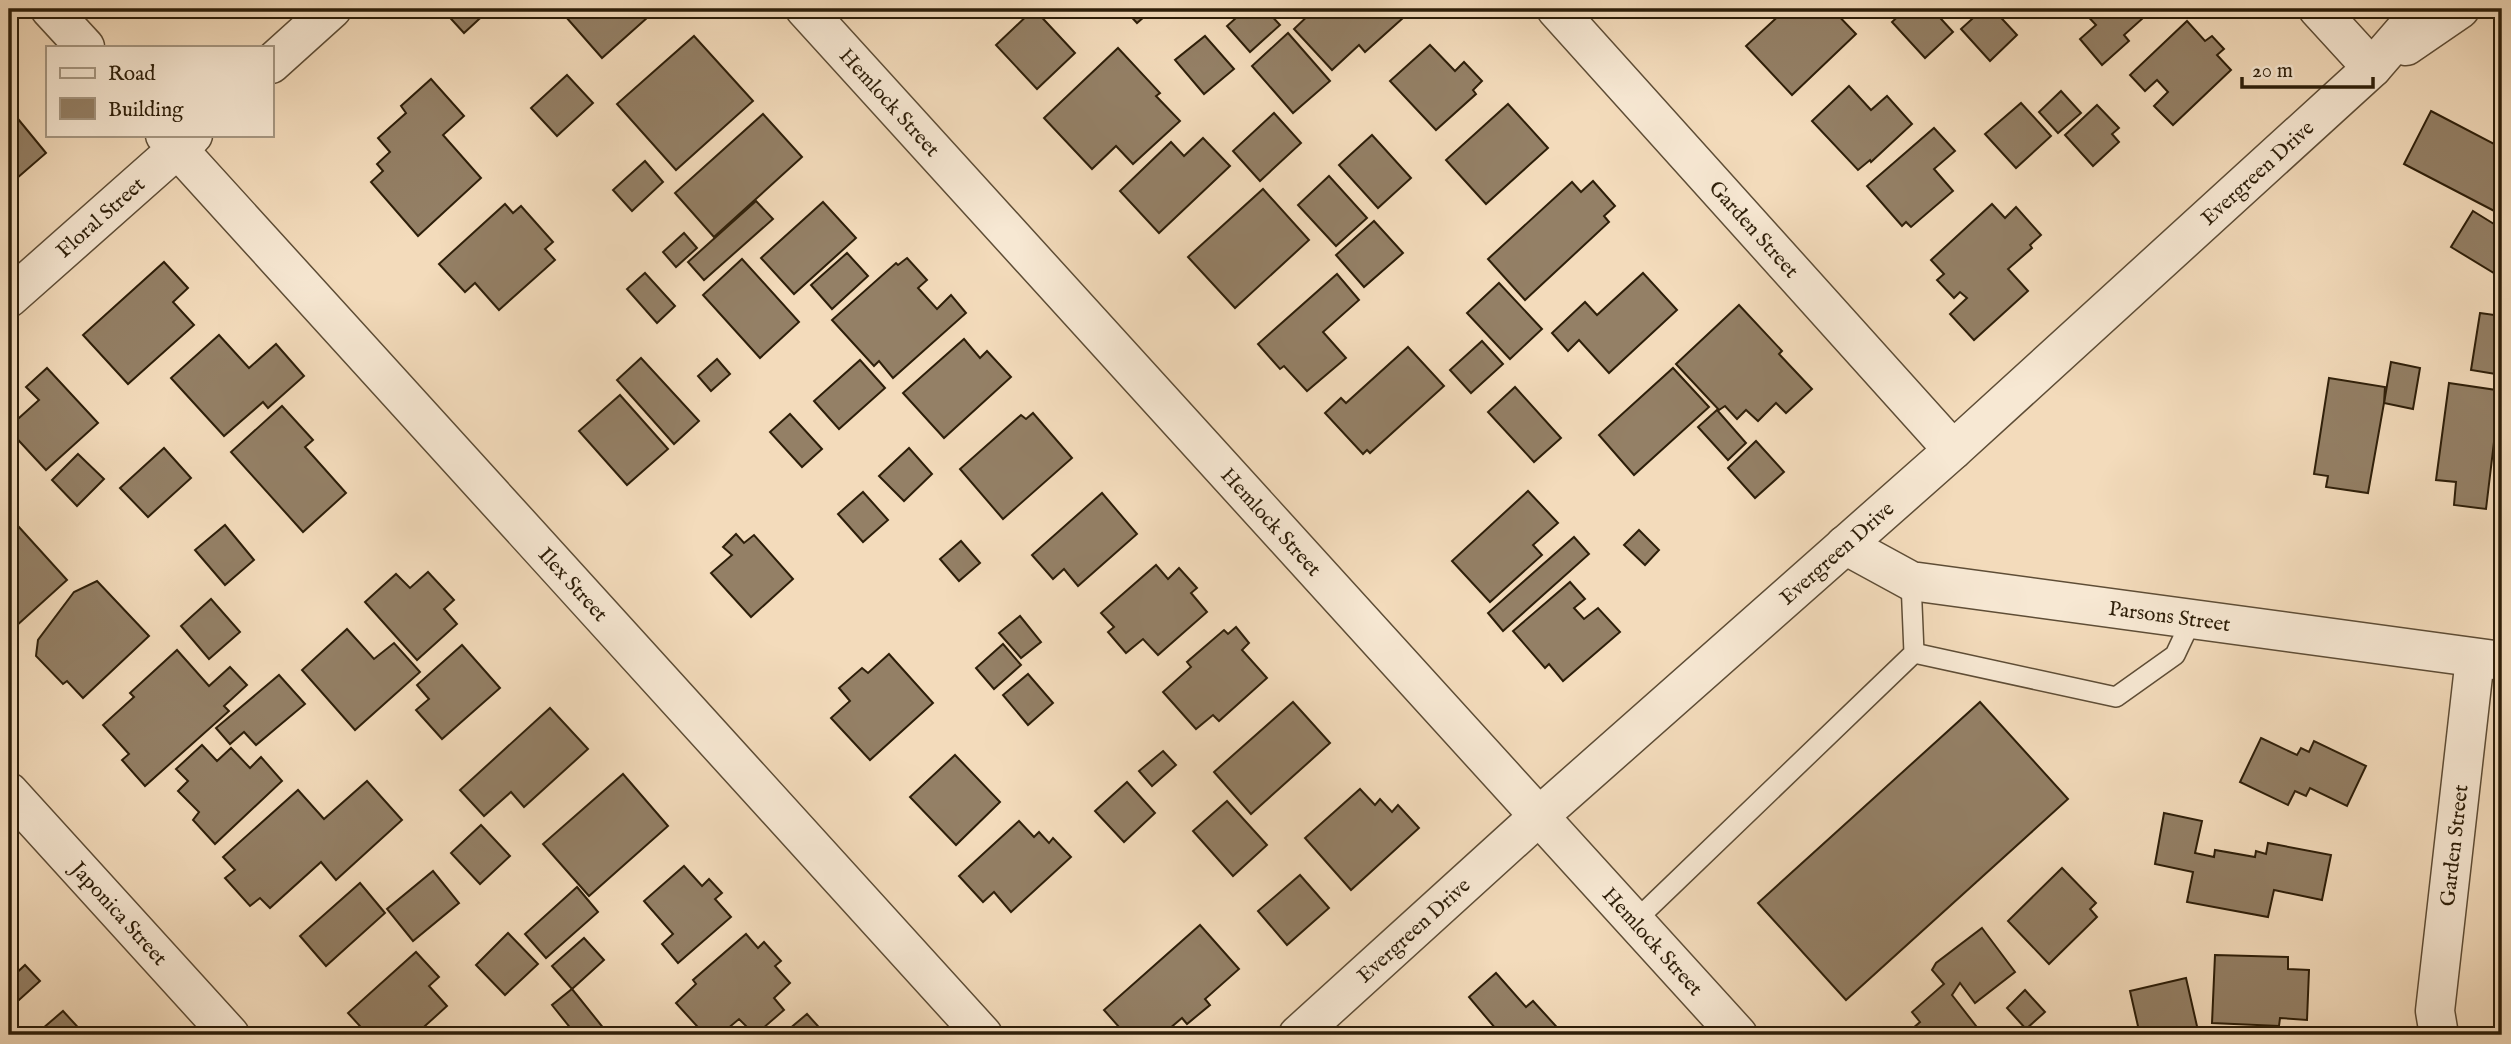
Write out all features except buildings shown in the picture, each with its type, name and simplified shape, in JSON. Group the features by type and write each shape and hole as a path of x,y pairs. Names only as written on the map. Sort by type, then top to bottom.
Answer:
{"street":[{"path":"50,9 84,46"},
{"path":"273,62 332,9"},
{"name":"Hemlock Street","path":"805,9 1738,1035"},
{"name":"Garden Street","path":"1556,9 1953,450"},
{"path":"2318,9 2372,68"},
{"name":"Evergreen Drive","path":"1297,1035 1538,817 1953,450 2372,68 2423,9"},
{"name":"Evergreen Drive","path":"2372,68 2460,9"},
{"name":"Floral Street","path":"9,298 178,139"},
{"name":"Ilex Street","path":"178,139 983,1035"},
{"name":"Parsons Street","path":"1845,545 1911,580 2489,659"},
{"name":"Garden Street","path":"2439,1035 2435,1011 2489,659"},
{"name":"Japonica Street","path":"9,792 230,1035"}],"lane":[{"path":"1634,922 1914,653 1911,580"},
{"path":"1914,653 2116,697 2175,656 2192,619"}]}
